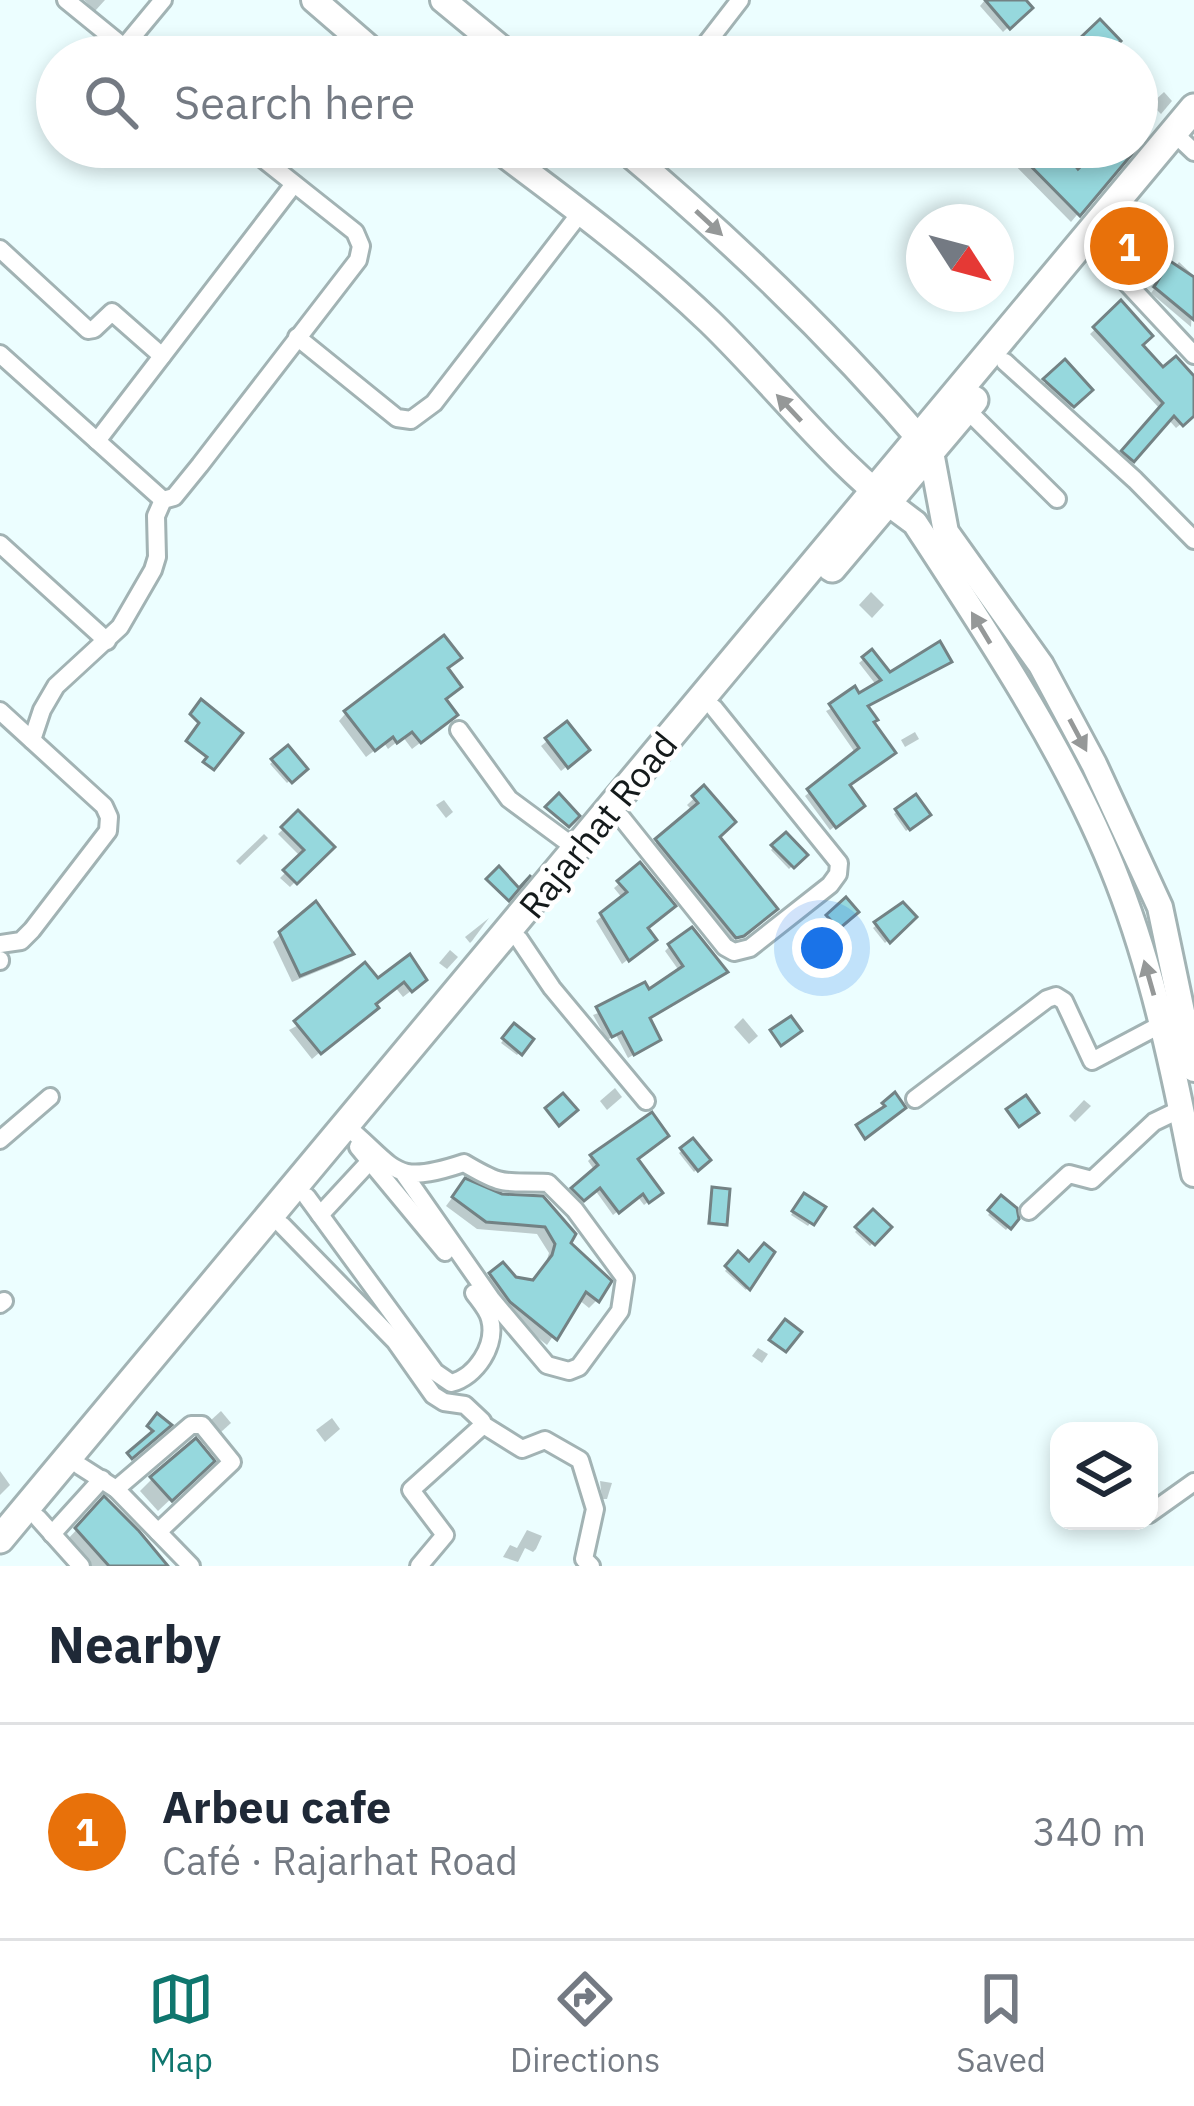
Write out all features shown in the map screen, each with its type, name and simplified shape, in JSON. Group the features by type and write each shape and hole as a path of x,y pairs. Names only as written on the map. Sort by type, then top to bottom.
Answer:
{"main road":[{"path":"314,0 356,36"},
{"path":"443,0 487,36"},
{"name":"Rajarhat Road","path":"924,444 967,409 1187,140 1194,108"},
{"name":"Rajarhat Road","path":"0,1539 92,1473 282,1225 314,1206 357,1141 578,850 1187,140"},
{"path":"522,168 627,246 712,325 816,438 915,523 1088,813 1119,883 1153,986 1180,1021"},
{"path":"645,168 792,301 924,444 946,532 1041,665 1094,764 1160,907 1188,1066 1181,1109 1194,1174"},
{"name":"Rajarhat Road","path":"0,1562 45,1526 92,1473 519,939 714,708 880,496"}],"street":[{"path":"66,0 110,36"},
{"path":"140,36 164,0"},
{"path":"712,36 740,0"},
{"path":"163,500 174,497 358,260 361,246 355,232 275,168"},
{"path":"97,441 295,184"},
{"path":"297,338 398,418 411,420 434,403 581,212"},
{"path":"0,249 88,330 112,312 162,356"},
{"path":"1097,251 1194,355"},
{"path":"0,354 163,500"},
{"path":"1005,362 1194,540"},
{"path":"967,409 1057,499"},
{"path":"32,740 56,686 120,627 153,570 156,516 163,500"},
{"path":"0,544 107,641"},
{"path":"621,817 725,947 734,952 750,948 830,885 839,863 714,708"},
{"path":"0,711 104,806 109,817 108,831 32,930 21,940 0,944"},
{"path":"459,730 509,800 578,850"},
{"path":"519,939 646,1101"},
{"path":"915,1099 1057,996 1064,1000 1092,1061 1180,1021"},
{"path":"0,1140 50,1097"},
{"path":"1029,1211 1069,1174 1092,1180 1154,1122 1181,1109"},
{"path":"357,1141 404,1174 492,1300 547,1365 569,1371 579,1367 620,1311 625,1278 575,1210 548,1183 495,1181 464,1163 425,1176 404,1174"},
{"path":"314,1206 435,1372 451,1383 464,1380 488,1348 490,1317 459,1270 357,1141"},
{"path":"282,1225 395,1342 433,1395 465,1405 482,1424 522,1449 545,1440 580,1460 595,1509 584,1559 591,1566"},
{"path":"419,1566 445,1534 412,1494 413,1485 482,1424"},
{"path":"158,1532 232,1462 202,1425 190,1425 92,1473 191,1566"},
{"path":"1158,1508 1194,1482"},
{"path":"45,1526 81,1566"}],"building":[{"path":"985,0 1026,0 1033,8 1010,29"},
{"path":"1100,19 1116,36 1082,36"},
{"path":"1033,168 1120,168 1080,216"},
{"path":"1170,261 1194,277 1194,320 1154,287"},
{"path":"1121,300 1153,336 1143,345 1163,367 1176,356 1194,376 1194,416 1183,426 1174,416 1134,462 1121,451 1163,403 1093,327"},
{"path":"1065,359 1093,390 1074,407 1043,379"},
{"path":"444,635 462,658 448,668 462,687 446,699 458,715 421,743 412,732 397,743 393,737 375,751 344,711"},
{"path":"940,641 952,662 868,706 896,753 850,785 865,806 836,828 807,789 859,748 829,704 855,686 859,693 881,680 862,657 872,649 890,672"},
{"path":"201,699 243,733 214,770 203,762 207,757 186,741 199,723 190,714"},
{"path":"567,721 590,750 568,768 545,738"},
{"path":"288,745 308,769 292,783 271,759"},
{"path":"704,785 736,822 720,837 778,909 736,938 655,839 698,803 692,796"},
{"path":"559,793 580,816 569,827 545,807"},
{"path":"916,794 931,815 910,830 895,809"},
{"path":"298,810 335,847 297,884 283,870 304,850 281,827"},
{"path":"786,832 808,855 794,868 771,845"},
{"path":"640,862 676,906 648,928 657,940 629,961 600,913 627,892 617,881"},
{"path":"499,866 519,888 531,875 509,901 486,879"},
{"path":"846,897 859,912 839,929 826,915"},
{"path":"316,901 354,954 300,976 279,932"},
{"path":"903,902 917,917 890,943 874,922"},
{"path":"692,927 728,972 650,1018 661,1040 634,1055 622,1032 612,1037 596,1007 645,982 649,989 683,966 668,944"},
{"path":"410,954 427,980 412,992 404,982 321,1054 294,1021 365,962 378,978"},
{"path":"791,1016 802,1031 781,1046 770,1030"},
{"path":"514,1023 534,1039 522,1055 502,1038"},
{"path":"895,1092 906,1108 865,1139 856,1125 885,1106 882,1103"},
{"path":"563,1093 578,1110 559,1126 545,1108"},
{"path":"1026,1095 1039,1113 1019,1127 1006,1109"},
{"path":"652,1112 669,1136 638,1159 663,1193 649,1203 643,1194 619,1213 600,1188 584,1201 571,1188 598,1165 590,1155"},
{"path":"693,1138 711,1160 698,1171 680,1148"},
{"path":"465,1178 502,1194 543,1196 576,1234 571,1243 612,1281 599,1302 586,1292 557,1340 510,1302 489,1273 503,1262 516,1277 533,1280 555,1244 545,1227 486,1222 452,1197"},
{"path":"712,1187 730,1189 727,1225 709,1223"},
{"path":"804,1193 826,1207 814,1225 792,1211"},
{"path":"1001,1195 1017,1208 1019,1219 1011,1229 988,1210"},
{"path":"873,1209 892,1227 875,1245 855,1227"},
{"path":"764,1243 775,1252 750,1290 725,1266 738,1251 749,1261"},
{"path":"785,1319 802,1332 786,1352 769,1340"},
{"path":"157,1413 172,1425 132,1459 127,1453 153,1431 147,1426"},
{"path":"196,1438 215,1461 172,1501 150,1477"},
{"path":"104,1496 168,1566 109,1566 75,1528"}],"place":[{"name":"Arbeu cafe","path":"1129,246"}]}
